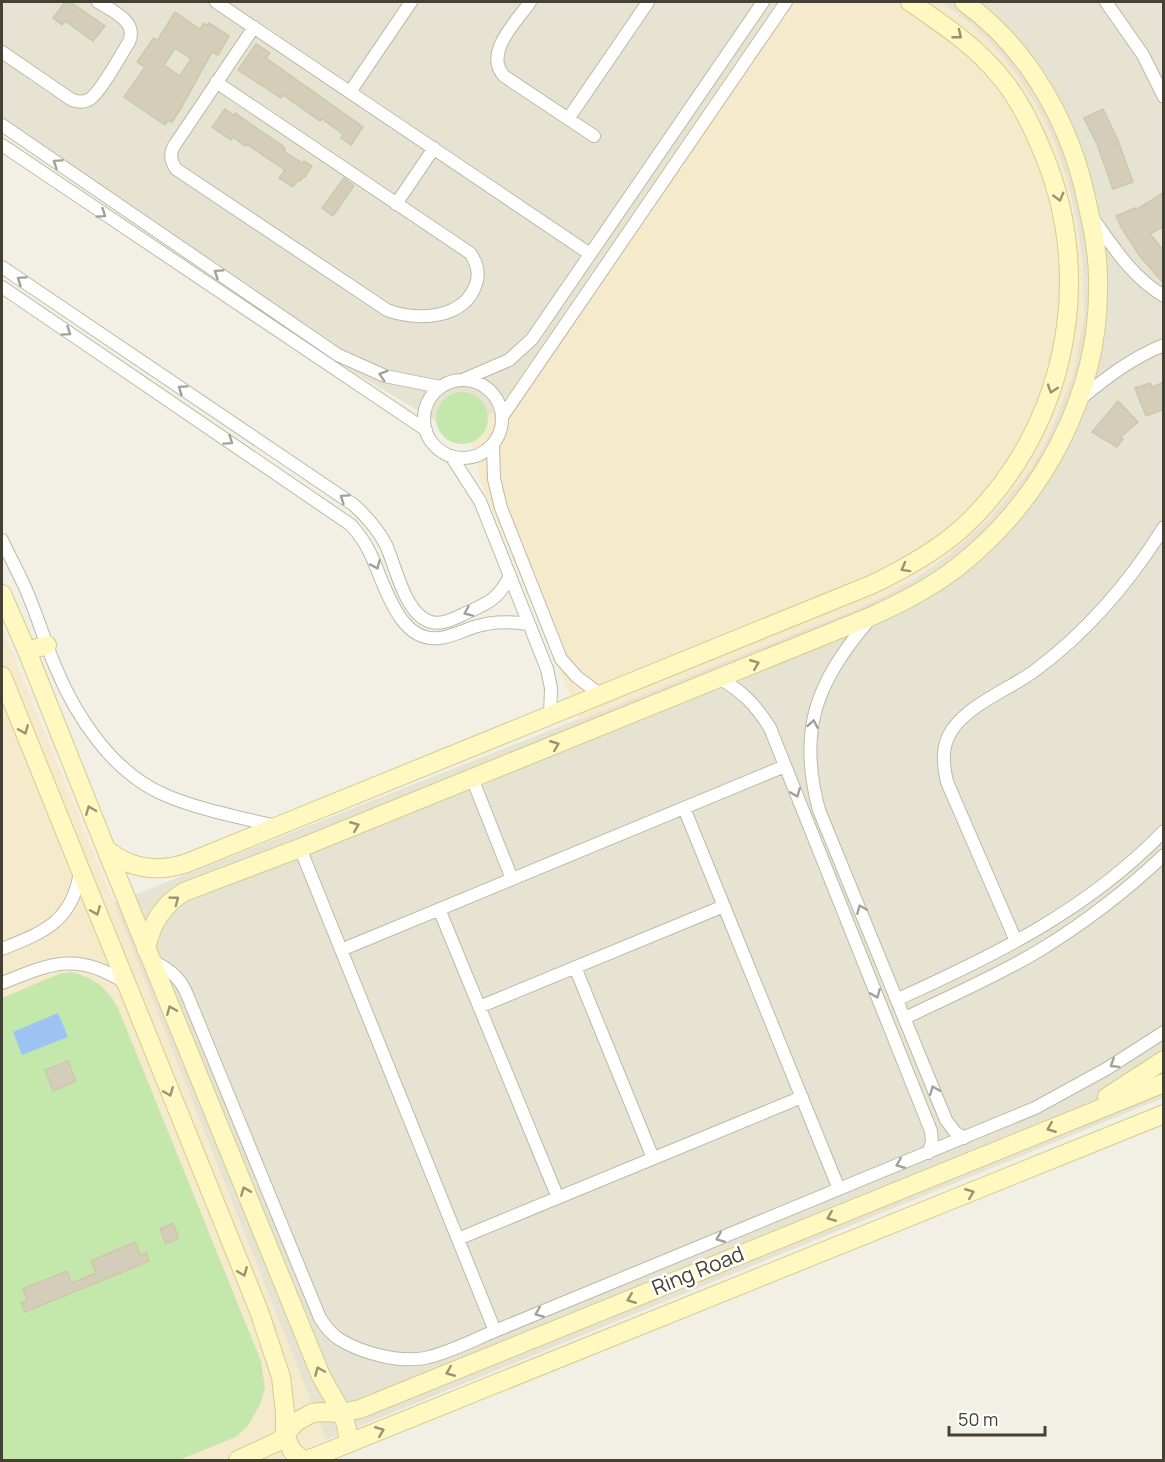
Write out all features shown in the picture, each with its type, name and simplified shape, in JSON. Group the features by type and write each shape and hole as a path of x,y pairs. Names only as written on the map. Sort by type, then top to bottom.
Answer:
{"main road":[{"path":"106,849 123,861 143,868 176,867 851,594 895,573 936,549 984,505 1011,471 1038,425 1050,395 1060,364 1070,300 1068,246 1052,172 1018,101 989,63 954,32 910,2"},
{"path":"148,954 151,929 168,904 184,892 300,848 872,616 914,595 953,570 994,535 1023,501 1054,454 1078,401 1090,361 1098,309 1098,268 1090,216 1079,171 1065,130 1042,86 1016,51 964,2"},
{"path":"1039,143 1065,130"},
{"path":"936,549 953,570"},
{"path":"2,594 321,1376 349,1431 348,1443"},
{"path":"27,651 46,645"},
{"path":"2,676 251,1290 278,1365 284,1401 285,1435 292,1451 305,1461"},
{"path":"513,731 522,758"},
{"path":"203,856 212,882"},
{"path":"156,1059 187,1047"},
{"path":"1078,1117 1164,1060"},
{"name":"Ring Road","path":"238,1461 266,1449 285,1435 296,1422 312,1413 341,1413 360,1409 1164,1083"},
{"name":"Ring Road","path":"305,1461 1164,1114"}],"street":[{"path":"2,52 72,100 77,102 87,100 95,94 129,42 132,33 127,22 98,2"},
{"path":"216,2 590,254"},
{"path":"350,92 411,2"},
{"path":"530,2 498,49 497,67 504,76 594,136"},
{"path":"568,119 648,2"},
{"path":"493,445 478,455 469,457 452,456 435,446 426,430 424,418 426,406 432,395 448,382 465,379 500,366 518,354 532,339 763,2"},
{"path":"502,417 786,2"},
{"path":"1106,2 1143,55 1164,97"},
{"path":"216,82 465,249 474,259 478,273 474,290 469,297 452,310 433,316 413,317 395,313 377,305 176,169 171,156 173,147 216,82 254,27"},
{"path":"727,55 742,65"},
{"path":"2,125 349,361 400,380 440,387"},
{"path":"2,145 426,430"},
{"path":"396,204 434,148"},
{"path":"1090,216 1136,275 1164,296"},
{"path":"131,233 140,219"},
{"path":"2,267 354,505 368,518 381,537 407,598 421,617 431,622 442,623 469,612 501,594 510,576"},
{"path":"2,287 351,525 370,552 399,617 408,628 429,638 440,638 495,622 528,624"},
{"path":"564,291 580,302"},
{"path":"1078,401 1125,364 1164,345"},
{"path":"465,379 474,381 491,391 501,408 502,427 493,445 494,479 501,508 561,659 578,677 601,695"},
{"path":"452,456 480,501 550,678 550,716"},
{"path":"1016,941 947,782 943,765 945,748 951,732 962,718 1035,670 1066,646 1095,618 1121,590 1164,527"},
{"path":"2,540 24,586 62,683 85,723 109,754 133,775 163,795 216,812 275,826"},
{"path":"872,616 848,645 825,682 812,723 810,766 819,810 904,1018 948,1124 964,1138"},
{"path":"719,678 739,690 761,714 770,728 931,1131 932,1143 928,1153"},
{"path":"342,950 785,766"},
{"path":"472,778 513,879"},
{"path":"684,808 839,1189"},
{"path":"898,999 973,965 1084,899 1164,831"},
{"path":"300,848 495,1331"},
{"path":"904,1018 1010,967 1039,950 1096,913 1164,855"},
{"path":"2,949 40,933 56,922 72,899 81,871"},
{"path":"479,1007 724,906"},
{"path":"439,909 558,1198"},
{"path":"148,954 169,969 182,983 320,1318 337,1338 361,1349 405,1359 428,1357 495,1331 1035,1108 1072,1089 1164,1032"},
{"path":"2,983 47,965 69,963 92,966 124,981"},
{"path":"575,967 653,1158"},
{"path":"458,1239 802,1097"},
{"path":"931,1131 948,1124"}],"shaded area":[{"path":"2,2 777,2 504,401 486,419 442,425 350,370 2,134"},
{"path":"777,2 941,2 988,40 1015,72 1037,106 1055,143 1068,183 1077,223 1083,265 1084,318 1073,376 1044,445 1030,470 992,516 950,554 889,594 859,608 580,720 481,482 468,427 486,419 504,401"},
{"path":"941,2 1163,2 1163,1098 326,1440 114,903 859,608 916,578 950,554 992,516 1030,470 1059,412 1084,318 1083,265 1068,183 1055,143 1037,106 1002,56 973,26"},
{"path":"2,627 114,903 326,1440 276,1460 2,1460"}],"green space":[{"path":"457,392 467,392 481,399 488,418 481,437 467,444 457,444 447,440 440,433 436,423 436,413 440,403 447,396"},
{"path":"71,972 99,984 118,1008 261,1361 265,1388 260,1405 247,1427 236,1437 179,1460 2,1460 2,998 59,974"}],"water":[{"path":"58,1013 68,1037 22,1055 13,1032"}],"building":[{"path":"65,2 70,2 105,26 93,41 65,21 62,25 53,18"},
{"path":"175,12 200,29 204,23 207,25 209,23 229,36 218,55 212,52 172,122 168,120 165,125 124,97 145,67 137,62 154,38 157,41","holes":["175,48 191,59 180,76 164,65"]},
{"path":"256,44 270,53 266,58 363,127 351,145 341,138 343,134 322,119 320,121 283,95 281,98 238,70"},
{"path":"225,109 233,115 235,113 283,146 284,151 302,163 304,161 312,166 305,177 298,180 293,187 279,178 285,170 248,145 245,146 233,137 231,140 212,127"},
{"path":"1103,109 1117,138 1133,182 1113,189 1097,144 1084,118"},
{"path":"344,178 354,186 333,216 322,208"},
{"path":"1164,192 1164,226 1150,234 1164,251 1164,284 1139,255 1116,216 1135,208 1136,210"},
{"path":"1164,382 1164,409 1146,416 1135,388 1150,383 1152,387"},
{"path":"1118,401 1138,422 1121,437 1123,439 1117,447 1092,432"},
{"path":"68,1061 76,1081 53,1091 45,1070"},
{"path":"173,1223 179,1238 166,1244 160,1229"},
{"path":"135,1242 140,1255 146,1252 149,1261 25,1312 21,1303 27,1300 23,1289 67,1271 71,1282 77,1281 96,1273 91,1261"}]}
